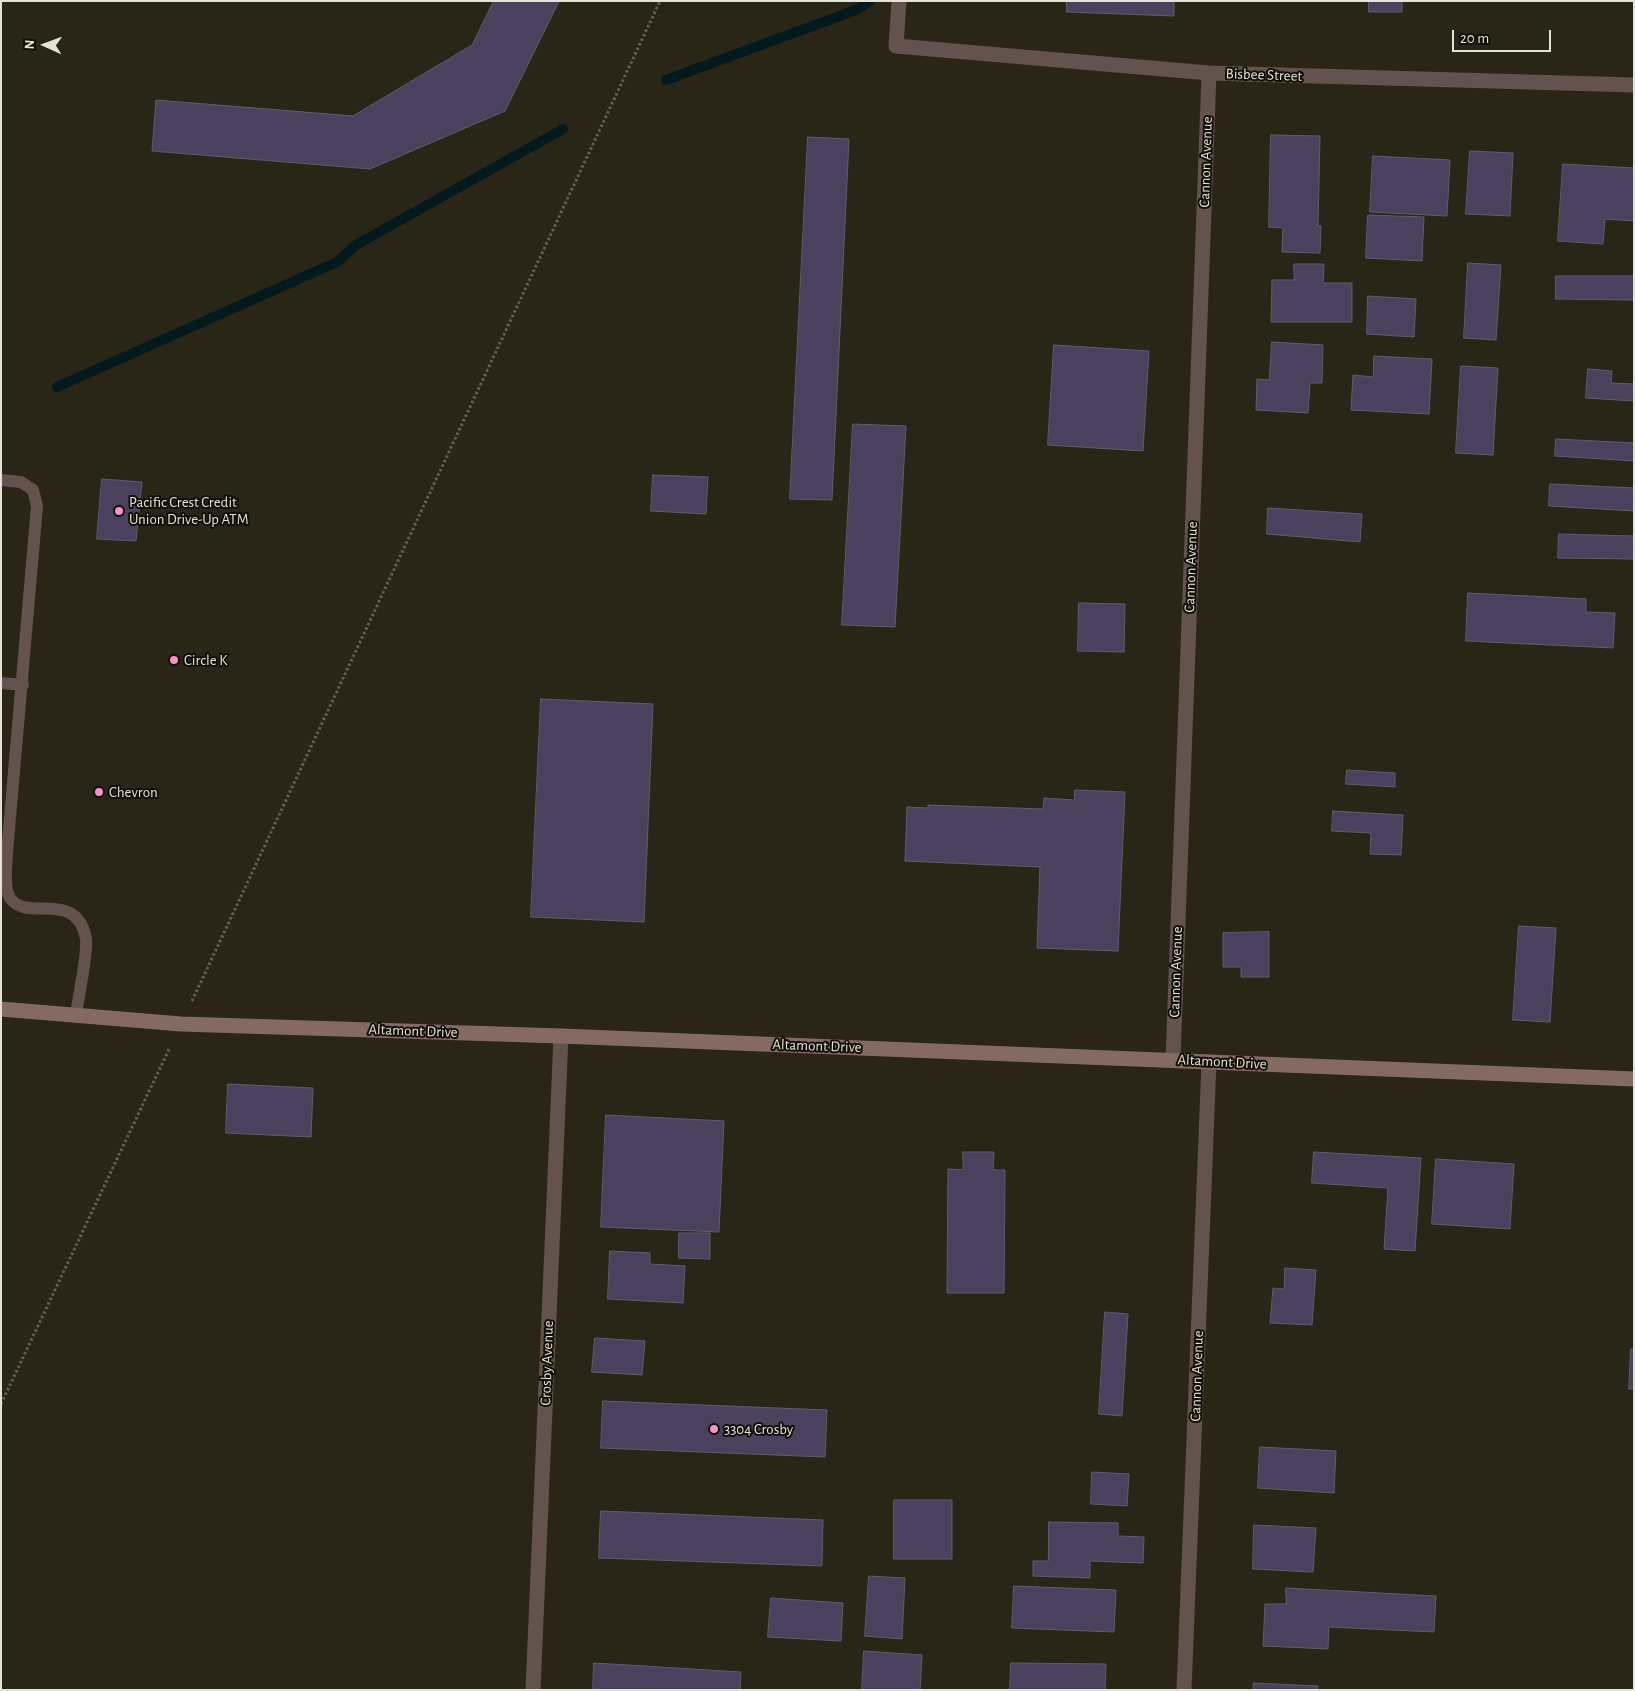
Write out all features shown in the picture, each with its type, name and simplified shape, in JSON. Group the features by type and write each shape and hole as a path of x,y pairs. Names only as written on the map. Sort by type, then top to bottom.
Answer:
{"main road":[{"name":"Altamont Drive","path":"1,1009 181,1024 561,1036 1634,1079"}],"street":[{"name":"Bisbee Street","path":"899,1 896,46 1209,73 1634,85"},
{"name":"Cannon Avenue","path":"1173,1060 1209,73"},
{"name":"Crosby Avenue","path":"533,1690 561,1036"},
{"name":"Cannon Avenue","path":"1184,1690 1209,1062"}],"lane":[{"path":"1,480 21,482 33,490 37,506 23,685 7,852 7,888 11,898 20,904 70,912 82,922 86,941 76,1015"},
{"path":"1,683 23,685"}],"path":[{"path":"1,1404 660,1"}],"building":[{"path":"494,1 559,1 505,111 370,169 152,151 156,100 353,116 472,45"},
{"path":"1067,1 1174,1 1174,16 1067,12"},
{"path":"1369,1 1402,1 1402,12 1369,12"},
{"path":"1271,135 1320,136 1318,226 1321,226 1320,253 1282,252 1283,228 1269,227"},
{"path":"808,137 849,139 832,500 790,499"},
{"path":"1470,151 1513,153 1510,216 1466,214"},
{"path":"1373,156 1450,160 1447,216 1370,212"},
{"path":"1563,164 1634,168 1634,221 1605,219 1603,244 1558,241"},
{"path":"1368,215 1424,217 1422,261 1366,258"},
{"path":"1468,263 1501,265 1496,340 1464,338"},
{"path":"1294,264 1324,264 1323,283 1352,283 1352,322 1271,322 1272,280 1294,280"},
{"path":"1556,276 1634,276 1634,300 1556,299"},
{"path":"1368,296 1416,299 1414,337 1367,334"},
{"path":"1272,342 1323,345 1322,383 1310,383 1308,413 1256,410 1257,379 1269,380"},
{"path":"1054,345 1149,351 1143,451 1048,445"},
{"path":"1374,356 1432,359 1429,414 1351,410 1353,375 1373,377"},
{"path":"1461,366 1498,368 1493,455 1456,453"},
{"path":"1588,369 1612,371 1611,383 1634,384 1634,401 1586,398"},
{"path":"853,424 906,426 895,627 842,625"},
{"path":"1556,439 1634,443 1634,461 1555,456"},
{"path":"653,475 708,477 706,514 651,511"},
{"name":"Pacific Crest Credit Union Drive-Up ATM","path":"102,479 142,482 136,541 97,539"},
{"path":"1550,484 1634,488 1634,511 1549,506"},
{"path":"1268,508 1362,514 1360,542 1267,534"},
{"path":"1559,534 1634,536 1634,559 1558,558"},
{"path":"1468,593 1586,599 1586,612 1615,613 1613,648 1466,641"},
{"path":"1079,603 1125,604 1124,652 1078,651"},
{"path":"541,699 653,704 644,922 531,917"},
{"path":"1347,770 1395,773 1395,787 1346,784"},
{"path":"1075,790 1125,792 1118,951 1037,948 1040,867 905,861 907,807 928,808 928,805 1043,809 1044,798 1074,800"},
{"path":"1333,811 1403,815 1401,855 1370,854 1371,833 1332,831"},
{"path":"1519,926 1556,928 1550,1022 1513,1020"},
{"path":"1269,932 1269,977 1241,977 1241,967 1223,967 1223,933"},
{"path":"228,1084 313,1088 311,1137 226,1133"},
{"path":"606,1115 724,1121 719,1232 601,1227"},
{"path":"963,1152 994,1152 993,1170 1005,1170 1004,1293 947,1293 948,1169 963,1170"},
{"path":"1314,1152 1421,1158 1415,1251 1384,1249 1388,1188 1312,1183"},
{"path":"1436,1159 1514,1164 1510,1229 1432,1224"},
{"path":"679,1233 710,1233 710,1259 679,1258"},
{"path":"610,1251 650,1253 650,1264 685,1266 683,1303 608,1299"},
{"path":"1285,1268 1316,1270 1312,1325 1270,1323 1273,1288 1284,1289"},
{"path":"1105,1312 1128,1314 1122,1416 1099,1414"},
{"path":"595,1338 645,1341 642,1375 592,1372"},
{"path":"1631,1349 1634,1350 1634,1389 1629,1389"},
{"name":"3304 Crosby","path":"603,1401 827,1410 825,1457 601,1448"},
{"path":"1260,1447 1336,1451 1334,1493 1258,1488"},
{"path":"1092,1472 1129,1474 1127,1506 1091,1504"},
{"path":"894,1500 952,1500 952,1559 894,1559"},
{"path":"601,1511 823,1520 822,1566 599,1558"},
{"path":"1049,1522 1118,1523 1118,1536 1144,1537 1143,1563 1090,1561 1090,1578 1033,1576 1033,1561 1048,1561"},
{"path":"1254,1525 1316,1528 1313,1572 1253,1569"},
{"path":"869,1576 905,1578 902,1639 865,1636"},
{"path":"1014,1586 1116,1590 1114,1632 1012,1628"},
{"path":"1286,1588 1436,1596 1434,1632 1329,1627 1328,1649 1263,1646 1265,1604 1286,1604"},
{"path":"771,1598 843,1603 841,1641 768,1637"},
{"path":"864,1651 922,1655 920,1690 862,1690"},
{"path":"594,1663 741,1672 740,1690 593,1690"},
{"path":"1011,1663 1106,1664 1105,1690 1010,1690"},
{"path":"1254,1683 1318,1686 1318,1690 1253,1690"}],"waterway":[{"path":"666,80 856,10 870,1"},
{"path":"57,387 337,262 356,245 563,129"}],"place":[{"name":"Pacific Crest Credit Union Drive-Up ATM","path":"119,511"},
{"name":"Circle K","path":"174,660"},
{"name":"Chevron","path":"99,792"},
{"name":"3304 Crosby","path":"714,1429"}]}
